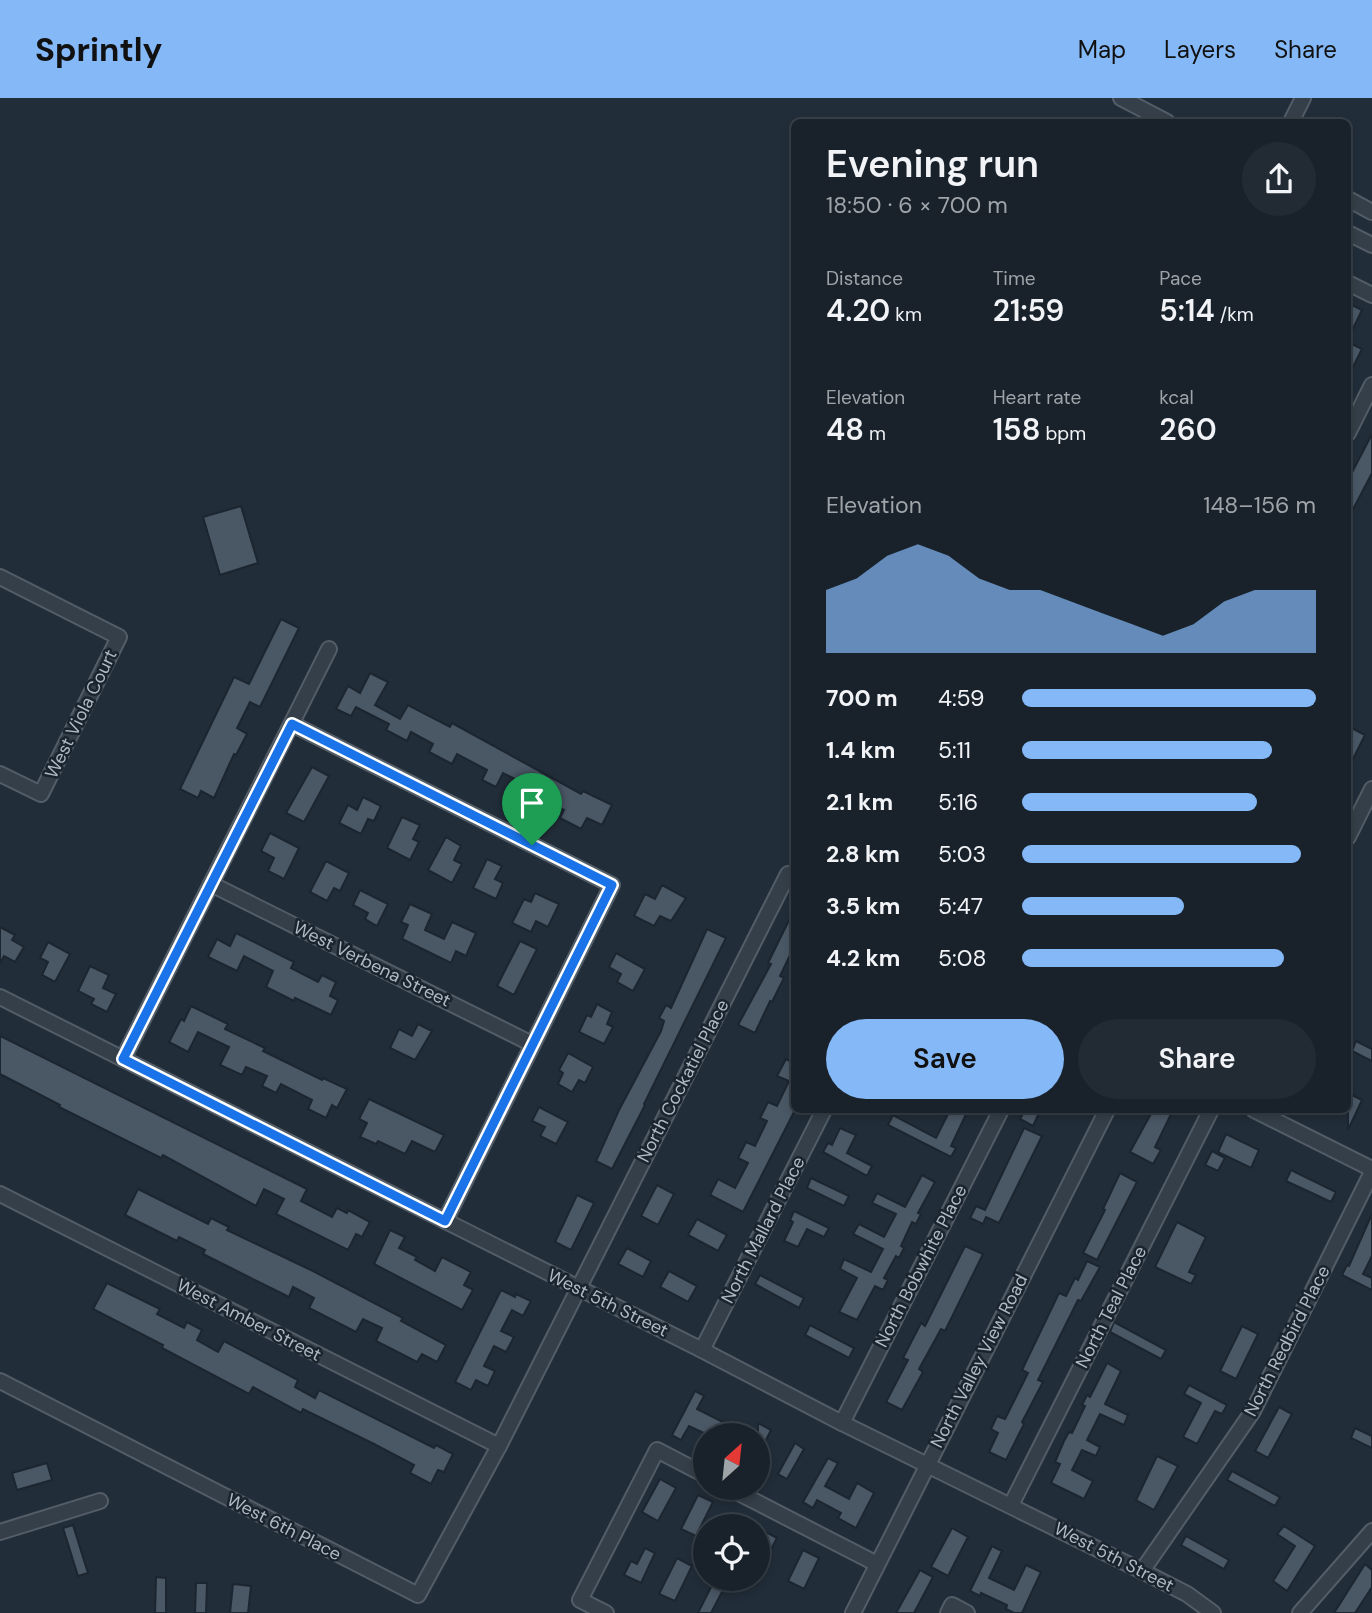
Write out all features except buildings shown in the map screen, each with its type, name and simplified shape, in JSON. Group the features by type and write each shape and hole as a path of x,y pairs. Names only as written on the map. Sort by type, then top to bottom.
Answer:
{"street":[{"path":"1121,98 1161,119"},
{"path":"1292,119 1303,98"},
{"path":"1351,201 1372,212"},
{"path":"1351,234 1372,245"},
{"path":"1351,284 1372,295"},
{"path":"1351,427 1372,385"},
{"name":"West Viola Court","path":"0,577 119,637 41,794 0,774"},
{"path":"123,1059 329,649"},
{"path":"292,724 612,885 445,1221"},
{"path":"1351,831 1372,789"},
{"name":"North Cockatiel Place","path":"499,1446 791,876"},
{"name":"West Verbena Street","path":"211,884 532,1044"},
{"name":"West 5th Street","path":"0,998 842,1423 1142,1571 1187,1594 1213,1613"},
{"name":"North Mallard Place","path":"702,1350 822,1113"},
{"name":"North Bobwhite Place","path":"842,1423 999,1113"},
{"name":"North Valley View Road","path":"853,1613 1105,1113"},
{"name":"North Teal Place","path":"1011,1505 1209,1113"},
{"path":"1261,1113 1372,1171"},
{"name":"North Redbird Place","path":"1142,1571 1253,1412 1372,1171"},
{"name":"West Amber Street","path":"0,1194 499,1446"},
{"name":"West 6th Place","path":"0,1381 418,1595 499,1446"},
{"path":"606,1613 580,1600 657,1450 693,1469"},
{"path":"752,1500 877,1564"},
{"path":"0,1532 100,1501"},
{"path":"1300,1613 1372,1531"},
{"path":"950,1609 967,1613"}],"route":[{"path":"292,724 532,845 612,885 445,1221 123,1059 292,724"}]}
